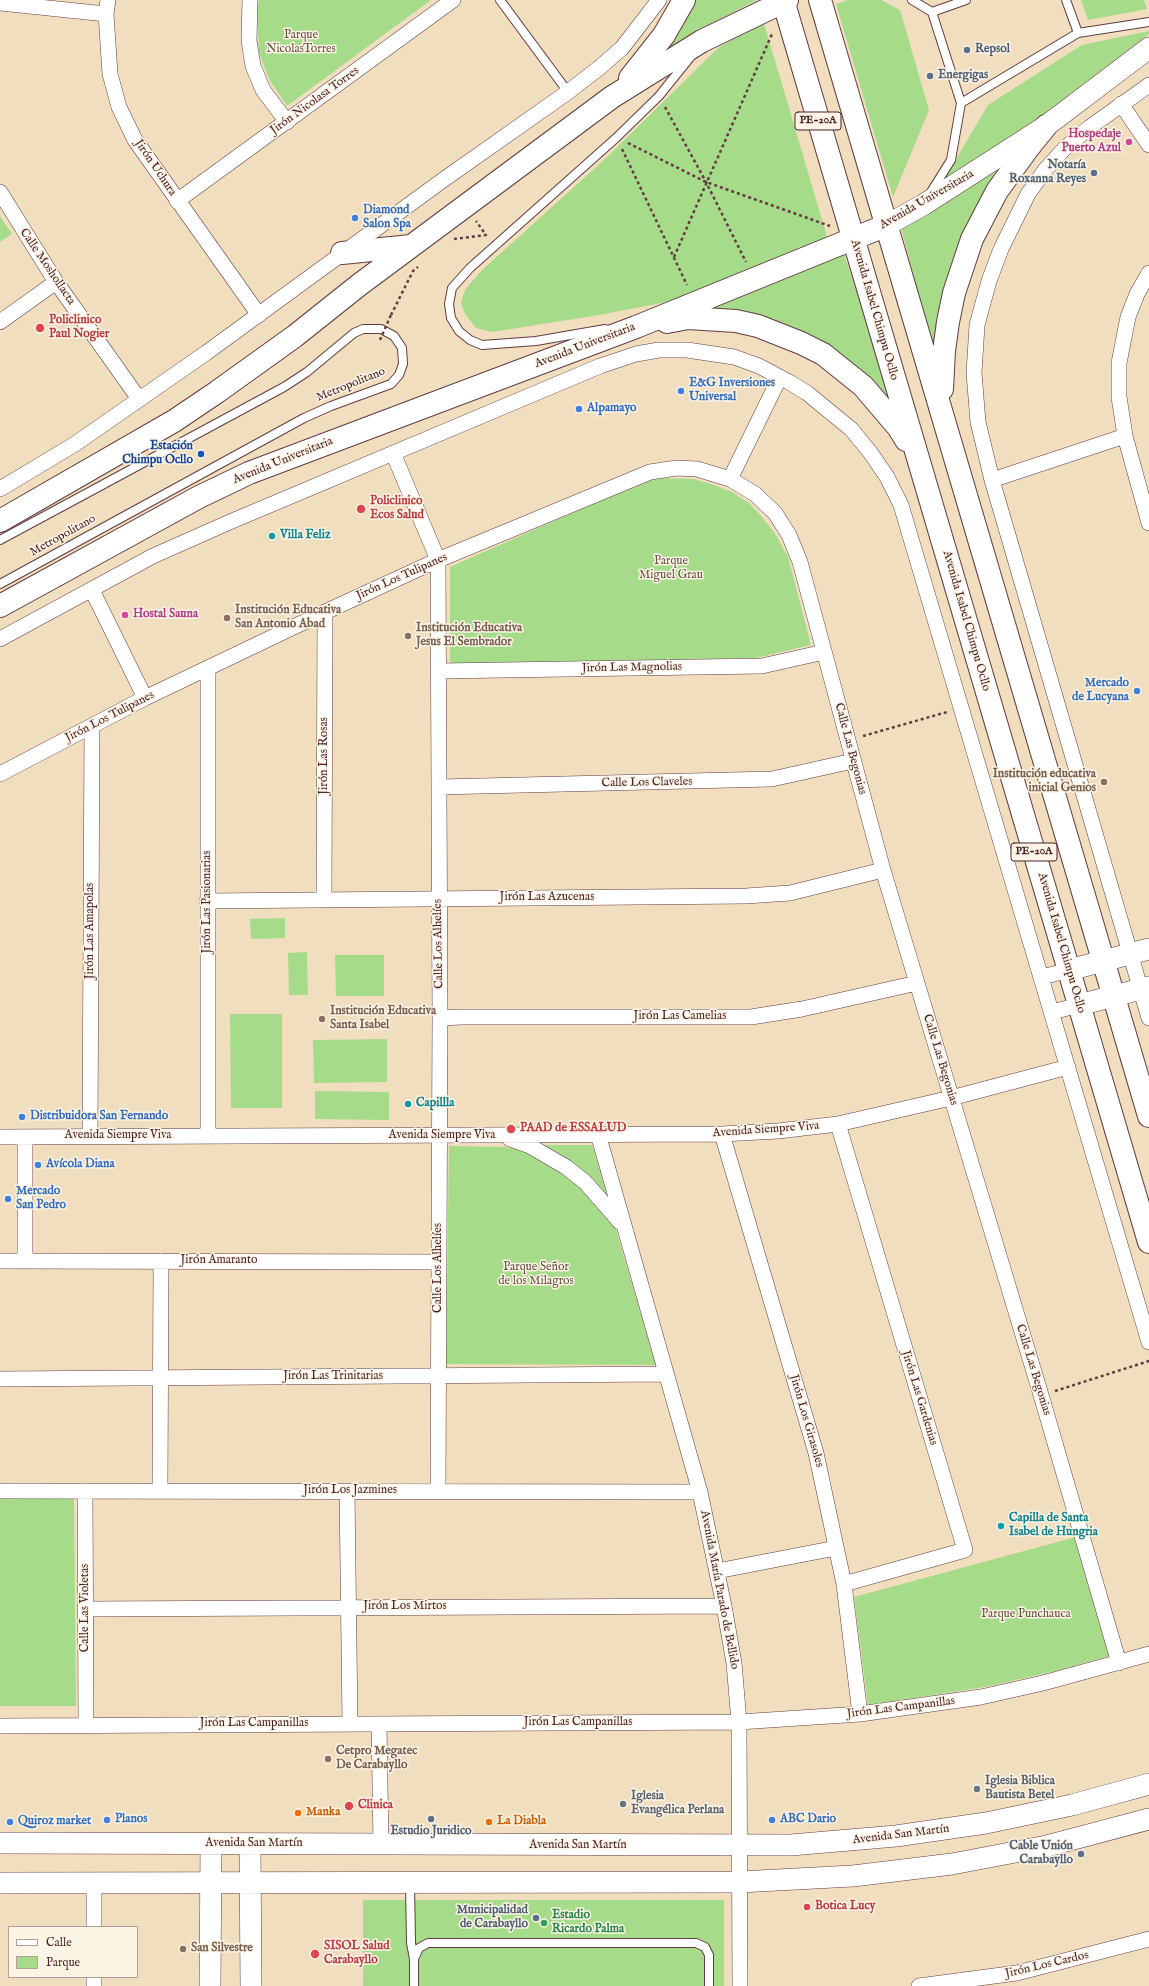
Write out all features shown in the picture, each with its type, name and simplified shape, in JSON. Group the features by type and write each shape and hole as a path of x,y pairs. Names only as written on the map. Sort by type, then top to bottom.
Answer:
{"main road":[{"path":"612,97 648,57 664,35 684,0"},
{"name":"PE-20A","path":"820,0 1149,1116"},
{"path":"0,521 174,421 217,392 295,336 412,246 612,97 702,41 784,1"},
{"name":"Avenida Isabel Chimpu Ocllo","path":"784,1 845,234 919,461 1149,1242"},
{"name":"Avenida Universitaria","path":"0,606 199,498 249,473 636,327 755,279 845,234 887,225 923,205 1046,126 1149,48"},
{"path":"942,410 942,373 948,322 963,264 972,239 997,191 1028,147 1046,126"},
{"path":"342,253 412,246"},
{"path":"636,327 688,318 717,319 758,326 801,343 823,354 863,386 898,427 919,461"},
{"path":"1069,970 1140,952"},
{"path":"1079,1005 1145,988"},
{"name":"Avenida San Martín","path":"0,1844 791,1845 849,1841 939,1831 1072,1805 1149,1784"},
{"path":"0,1883 739,1882 853,1876 952,1864 1047,1846 1149,1819"},
{"path":"210,1986 211,1844"},
{"path":"250,1844 250,1986"}],"street":[{"path":"250,0 249,41 253,66 263,90 287,122"},
{"name":"Jirón Nicolasa Torres","path":"178,201 453,0"},
{"path":"0,489 75,444 259,315 342,253 568,92 622,48 659,0"},
{"path":"0,3 107,7"},
{"name":"Jirón Uchura","path":"107,7 110,74 119,107 135,140 259,315"},
{"path":"1149,85 1085,131 1064,149 1045,170 1028,194 1001,249 989,281 977,324 974,374 978,422 992,480 1140,952 1149,1018"},
{"path":"1121,104 1149,145"},
{"name":"Calle Moshollacta","path":"0,192 56,282 139,399"},
{"path":"1149,272 1137,294 1123,338 1119,363 1119,397 1125,436 1149,523"},
{"path":"0,322 56,282"},
{"name":"Avenida Universitaria","path":"0,639 153,556 600,366 636,354 659,350 687,350 710,352 753,364 780,377"},
{"path":"730,480 780,377 807,392 851,429 870,452 887,477 901,505 1149,1342"},
{"path":"992,480 1125,436"},
{"name":"Calle Los Alhelíes","path":"393,453 438,560 438,898 440,1018 438,1491"},
{"name":"Jirón Los Tulipanes","path":"0,774 145,698 325,612 438,560 650,472 677,468 697,469 730,480"},
{"name":"Calle Las Begonias","path":"730,480 755,494 775,513 790,536 800,562 883,870 1041,1395 1119,1662"},
{"path":"92,590 145,698"},
{"name":"Jirón Las Rosas","path":"324,899 325,612"},
{"name":"Jirón Las Magnolias","path":"439,671 762,666 824,652"},
{"name":"Jirón Las Pasionarias","path":"208,668 208,1136"},
{"name":"Jirón Las Amapolas","path":"90,1136 92,726"},
{"name":"Calle Los Claveles","path":"439,787 772,779 853,761"},
{"name":"Jirón Las Azucenas","path":"207,901 746,896 790,893 883,870"},
{"path":"1042,977 1069,970"},
{"name":"Jirón Las Camelias","path":"440,1018 462,1016 751,1017 802,1009 916,983"},
{"path":"1052,1012 1079,1005"},
{"name":"Avenida Siempre Viva","path":"0,1137 439,1136 722,1134 778,1132 838,1124 951,1098 1068,1067"},
{"name":"Jirón Las Gardenias","path":"838,1124 965,1550 844,1584"},
{"name":"Avenida María Parado de Bellido","path":"598,1134 700,1492 718,1571 734,1663 739,1722 738,1846 740,1986"},
{"name":"Jirón Los Girasoles","path":"722,1134 816,1454 844,1584 860,1714"},
{"name":"Avenida María Parado de Bellido","path":"498,1135 530,1146 566,1167 594,1192 625,1228"},
{"path":"25,1136 25,1261"},
{"name":"Jirón Amaranto","path":"0,1261 439,1262"},
{"path":"160,1491 161,1261"},
{"name":"Jirón Las Trinitarias","path":"0,1379 666,1374"},
{"name":"Jirón Los Jazmines","path":"0,1491 700,1492"},
{"name":"Calle Las Violetas","path":"86,1491 86,1725"},
{"path":"347,1492 350,1724"},
{"path":"718,1571 836,1548"},
{"name":"Jirón Los Mirtos","path":"86,1608 724,1606"},
{"name":"Jirón Las Campanillas","path":"0,1726 739,1722 860,1714 981,1697 1043,1683 1149,1654"},
{"path":"379,1724 381,1845"},
{"path":"94,1883 94,1926"},
{"name":"Jirón Los Cardos","path":"919,1986 1017,1973 1149,1939"}],"lane":[{"path":"500,0 568,92"},
{"path":"912,0 932,12 961,103 951,160 923,205"},
{"path":"932,12 966,0"},
{"path":"1066,0 1078,33"},
{"path":"961,103 1078,33 1149,22"},
{"path":"636,327 602,330 536,341 482,345 470,340 459,331 451,318 449,304 452,288 470,268 616,138 659,96 683,68 702,41"},
{"name":"Metropolitano","path":"0,540 284,387 307,372 354,333 363,329 380,328 394,336 402,348 403,364 399,375 391,384 331,406 304,418 0,584"},
{"path":"410,1883 411,1943 414,1959 414,1986"},
{"path":"414,1959 419,1948 428,1943 696,1943 705,1947 709,1955 709,1986"}],"path":[{"path":"674,257 775,28"},
{"path":"659,96 706,182 755,279"},
{"path":"616,138 706,182 845,234"},
{"path":"616,138 674,257 694,303"},
{"path":"448,244 454,239 486,235"},
{"path":"380,340 413,271 419,266"},
{"path":"847,741 962,708"},
{"path":"1041,1395 1149,1361"}],"green space":[{"name":"Parque NicolasTorres","path":"259,0 431,0 287,106 269,79 259,53 257,12"},
{"path":"693,0 757,0 710,24 653,57"},
{"path":"848,0 881,0 900,10 929,110 893,197 836,4"},
{"path":"1081,0 1144,0 1147,9 1088,20"},
{"path":"763,20 828,240 677,300 599,315 492,332 476,328 465,314 461,303 465,290 481,271 605,159 718,48"},
{"path":"1149,31 1149,34 1037,119 945,178 988,105 1082,45"},
{"path":"1008,160 937,367 901,227"},
{"path":"0,216 12,234 0,242"},
{"path":"844,254 899,416 877,389 702,309"},
{"name":"Parque Miguel Grau","path":"661,478 694,479 714,485 732,492 749,503 761,516 774,532 788,557 811,645 756,658 450,664 450,567 644,481"},
{"path":"285,918 285,938 251,939 250,919"},
{"path":"307,952 308,995 289,995 288,953"},
{"path":"335,955 384,955 384,996 336,996"},
{"path":"230,1014 282,1014 282,1108 231,1108"},
{"path":"387,1039 387,1082 314,1083 313,1040"},
{"path":"315,1091 389,1092 389,1120 315,1119"},
{"path":"541,1145 592,1145 609,1200"},
{"name":"Parque Señor de los Milagros","path":"449,1146 505,1147 521,1150 534,1155 573,1180 614,1223 656,1365 446,1364"},
{"path":"0,1495 74,1495 76,1706 0,1706"},
{"name":"Parque Punchauca","path":"1076,1537 1109,1656 1060,1670 985,1687 868,1705 854,1597"},
{"name":"Estadio Ricardo Palma","path":"363,1900 724,1900 724,1986 363,1986"}],"place":[{"name":"Repsol","path":"967,50"},
{"name":"Energigas","path":"930,76"},
{"name":"Hospedaje Puerto Azul","path":"1129,142"},
{"name":"Notaría Roxanna Reyes","path":"1094,173"},
{"name":"Diamond Salon Spa","path":"355,218"},
{"name":"Policlinico Paul Nogier","path":"40,328"},
{"name":"E&G Inversiones Universal","path":"681,391"},
{"name":"Alpamayo","path":"579,409"},
{"name":"Estación Chimpu Ocllo","path":"201,454"},
{"name":"Policlinico Ecos Salud","path":"361,509"},
{"name":"Villa Feliz","path":"272,536"},
{"name":"Hostal Sauna","path":"125,615"},
{"name":"Institución Educativa San Antonio Abad","path":"227,618"},
{"name":"Institución Educativa Jesus El Sembrador","path":"408,636"},
{"name":"Mercado de Lucyana","path":"1137,691"},
{"name":"Institución educativa inicial Genios","path":"1104,782"},
{"name":"Institución Educativa Santa Isabel","path":"322,1019"},
{"name":"Capillla","path":"408,1104"},
{"name":"Distribuidora San Fernando","path":"22,1117"},
{"name":"PAAD de ESSALUD","path":"511,1129"},
{"name":"Avícola Diana","path":"38,1165"},
{"name":"Mercado San Pedro","path":"8,1199"},
{"name":"Capilla de Santa Isabel de Hungria","path":"1001,1526"},
{"name":"Cetpro Megatec De Carabayllo","path":"328,1759"},
{"name":"Iglesia Biblica Bautista Betel","path":"977,1789"},
{"name":"Iglesia Evangélica Perlana","path":"623,1804"},
{"name":"Clinica","path":"349,1806"},
{"name":"Manka","path":"298,1813"},
{"name":"Estudio Juridico","path":"431,1819"},
{"name":"Planos","path":"107,1820"},
{"name":"ABC Dario","path":"772,1820"},
{"name":"Quiroz market","path":"10,1822"},
{"name":"La Diabla","path":"489,1822"},
{"name":"Cable Unión Carabayllo","path":"1081,1854"},
{"name":"Botica Lucy","path":"807,1907"},
{"name":"Municipalidad de Carabayllo","path":"536,1918"},
{"name":"Estadio Ricardo Palma","path":"544,1923"},
{"name":"San Silvestre","path":"183,1949"},
{"name":"SISOL Salud Carabayllo","path":"315,1954"}]}
